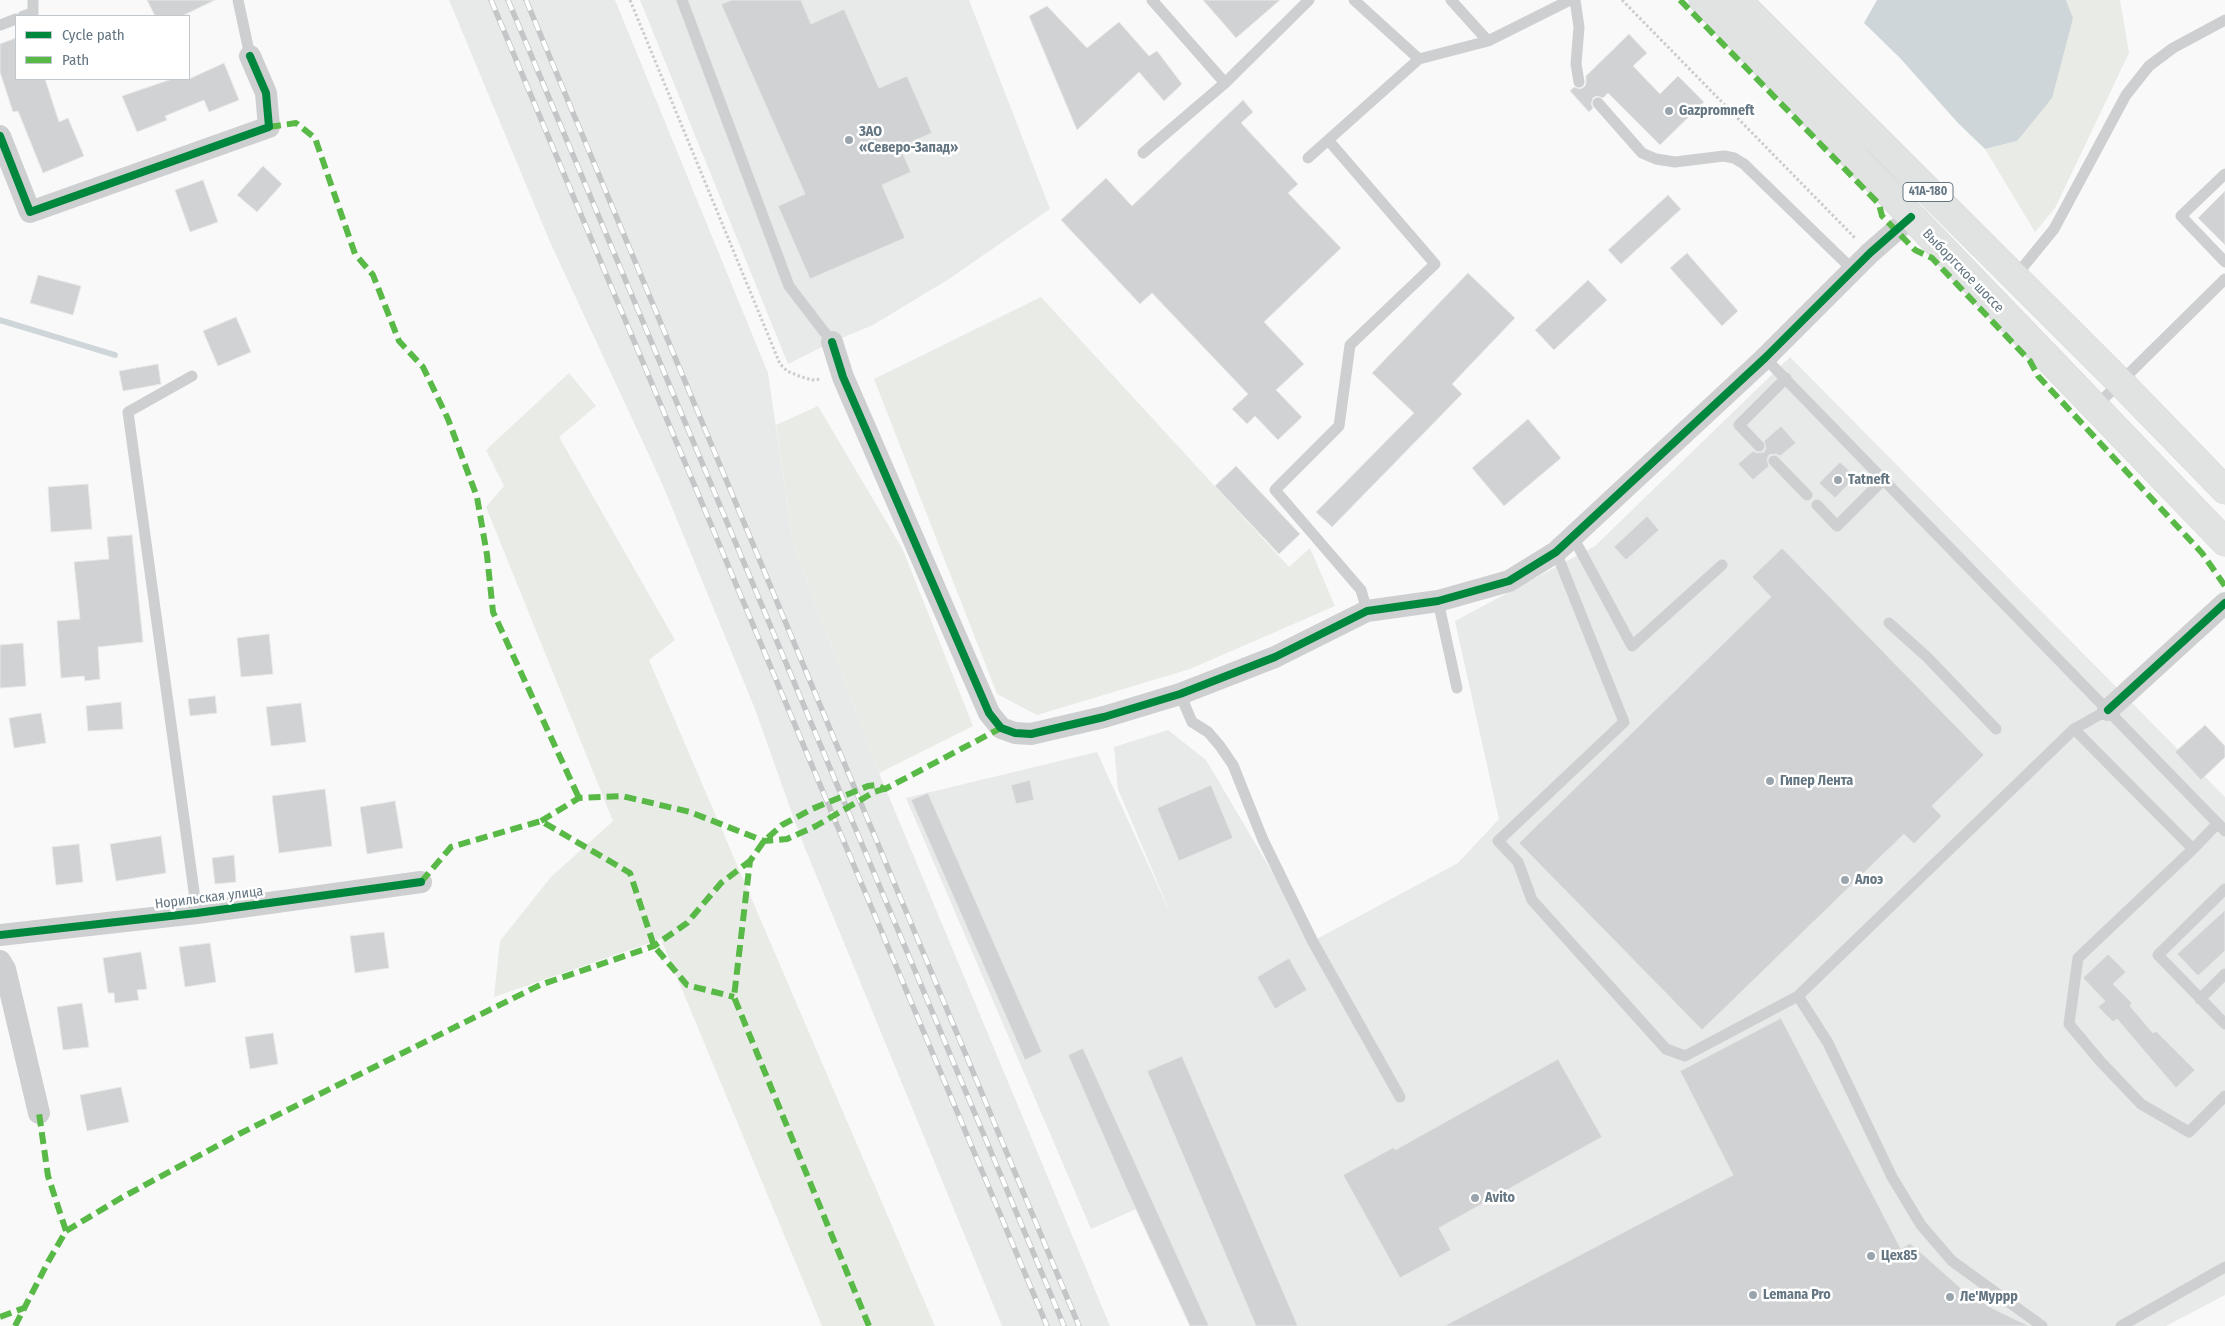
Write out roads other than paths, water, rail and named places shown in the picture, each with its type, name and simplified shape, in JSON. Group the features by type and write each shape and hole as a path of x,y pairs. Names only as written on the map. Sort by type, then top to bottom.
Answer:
{"main road":[{"name":"Выборгское шоссе","path":"1703,0 2225,542"},
{"name":"41А-180","path":"1737,0 2121,383 2225,490"}],"street":[{"path":"0,136 30,212 269,127 266,93 250,56"},
{"path":"832,342 846,383 989,713 1000,728 1031,734 1104,717 1180,694 1275,657 1368,611 1438,601 1509,581 1556,552 1573,537 1765,358 1870,253 1911,217"},
{"path":"2108,710 2225,603"},
{"name":"Норильская улица","path":"0,935 197,913 421,882"},
{"path":"0,961 5,969 38,1113"}],"lane":[{"path":"26,15 33,13 33,0"},
{"path":"238,0 250,56"},
{"path":"682,0 789,286 832,342"},
{"path":"1152,0 1225,83"},
{"path":"1143,153 1225,83 1309,0"},
{"path":"1354,0 1419,59"},
{"path":"1451,0 1488,41"},
{"path":"1308,158 1419,59 1488,41 1570,0"},
{"path":"1575,0 1578,27 1576,64 1580,82"},
{"path":"0,24 15,19"},
{"path":"2014,278 2054,229 2126,95 2149,66 2173,48 2225,20"},
{"path":"1598,103 1642,153 1656,160 1675,162 1724,156 1734,158 1744,164 1854,271"},
{"path":"1329,141 1435,264 1350,344 1339,426 1275,490 1361,590 1368,611"},
{"path":"2225,174 2180,216 2225,262"},
{"path":"2094,408 2225,279"},
{"path":"1765,358 2221,827 2193,848 2078,958 2069,1024 2100,1061 2141,1104 2189,1132 2223,1103"},
{"path":"192,376 128,412 197,913"},
{"path":"1759,446 1739,425 1786,378"},
{"path":"1774,461 1807,495"},
{"path":"1817,505 1837,526 1884,479"},
{"path":"1573,537 1632,646 1722,565"},
{"path":"1556,552 1624,722 1498,841 1518,862 1532,900 1666,1049 1685,1056 1798,996 2074,729 2108,710"},
{"path":"1438,601 1457,688"},
{"path":"1889,623 1927,658 1996,729"},
{"path":"1180,694 1192,722 1208,732 1233,765 1263,840 1313,942 1400,1097"},
{"path":"2074,729 2193,848"},
{"path":"2225,889 2158,955 2225,1024"},
{"path":"2200,999 2225,974"},
{"path":"1798,996 1828,1043 1892,1177 1921,1225 1952,1261 2042,1326"},
{"path":"2121,1326 2225,1267"}],"waterway":[{"path":"0,320 115,355"}],"railway":[{"path":"491,0 1047,1326"},
{"path":"508,0 1064,1326"},
{"path":"526,0 1079,1326"}],"place":[{"name":"Gazpromneft","path":"1669,111"},
{"name":"ЗАО «Северо-Запад»","path":"849,140"},
{"name":"Tatneft","path":"1838,480"},
{"name":"Гипер Лента","path":"1770,781"},
{"name":"Алоэ","path":"1845,880"},
{"name":"Avito","path":"1475,1198"},
{"name":"Цех85","path":"1871,1256"},
{"name":"Lemana Pro","path":"1753,1295"},
{"name":"Ле'Муррр","path":"1950,1297"}]}
